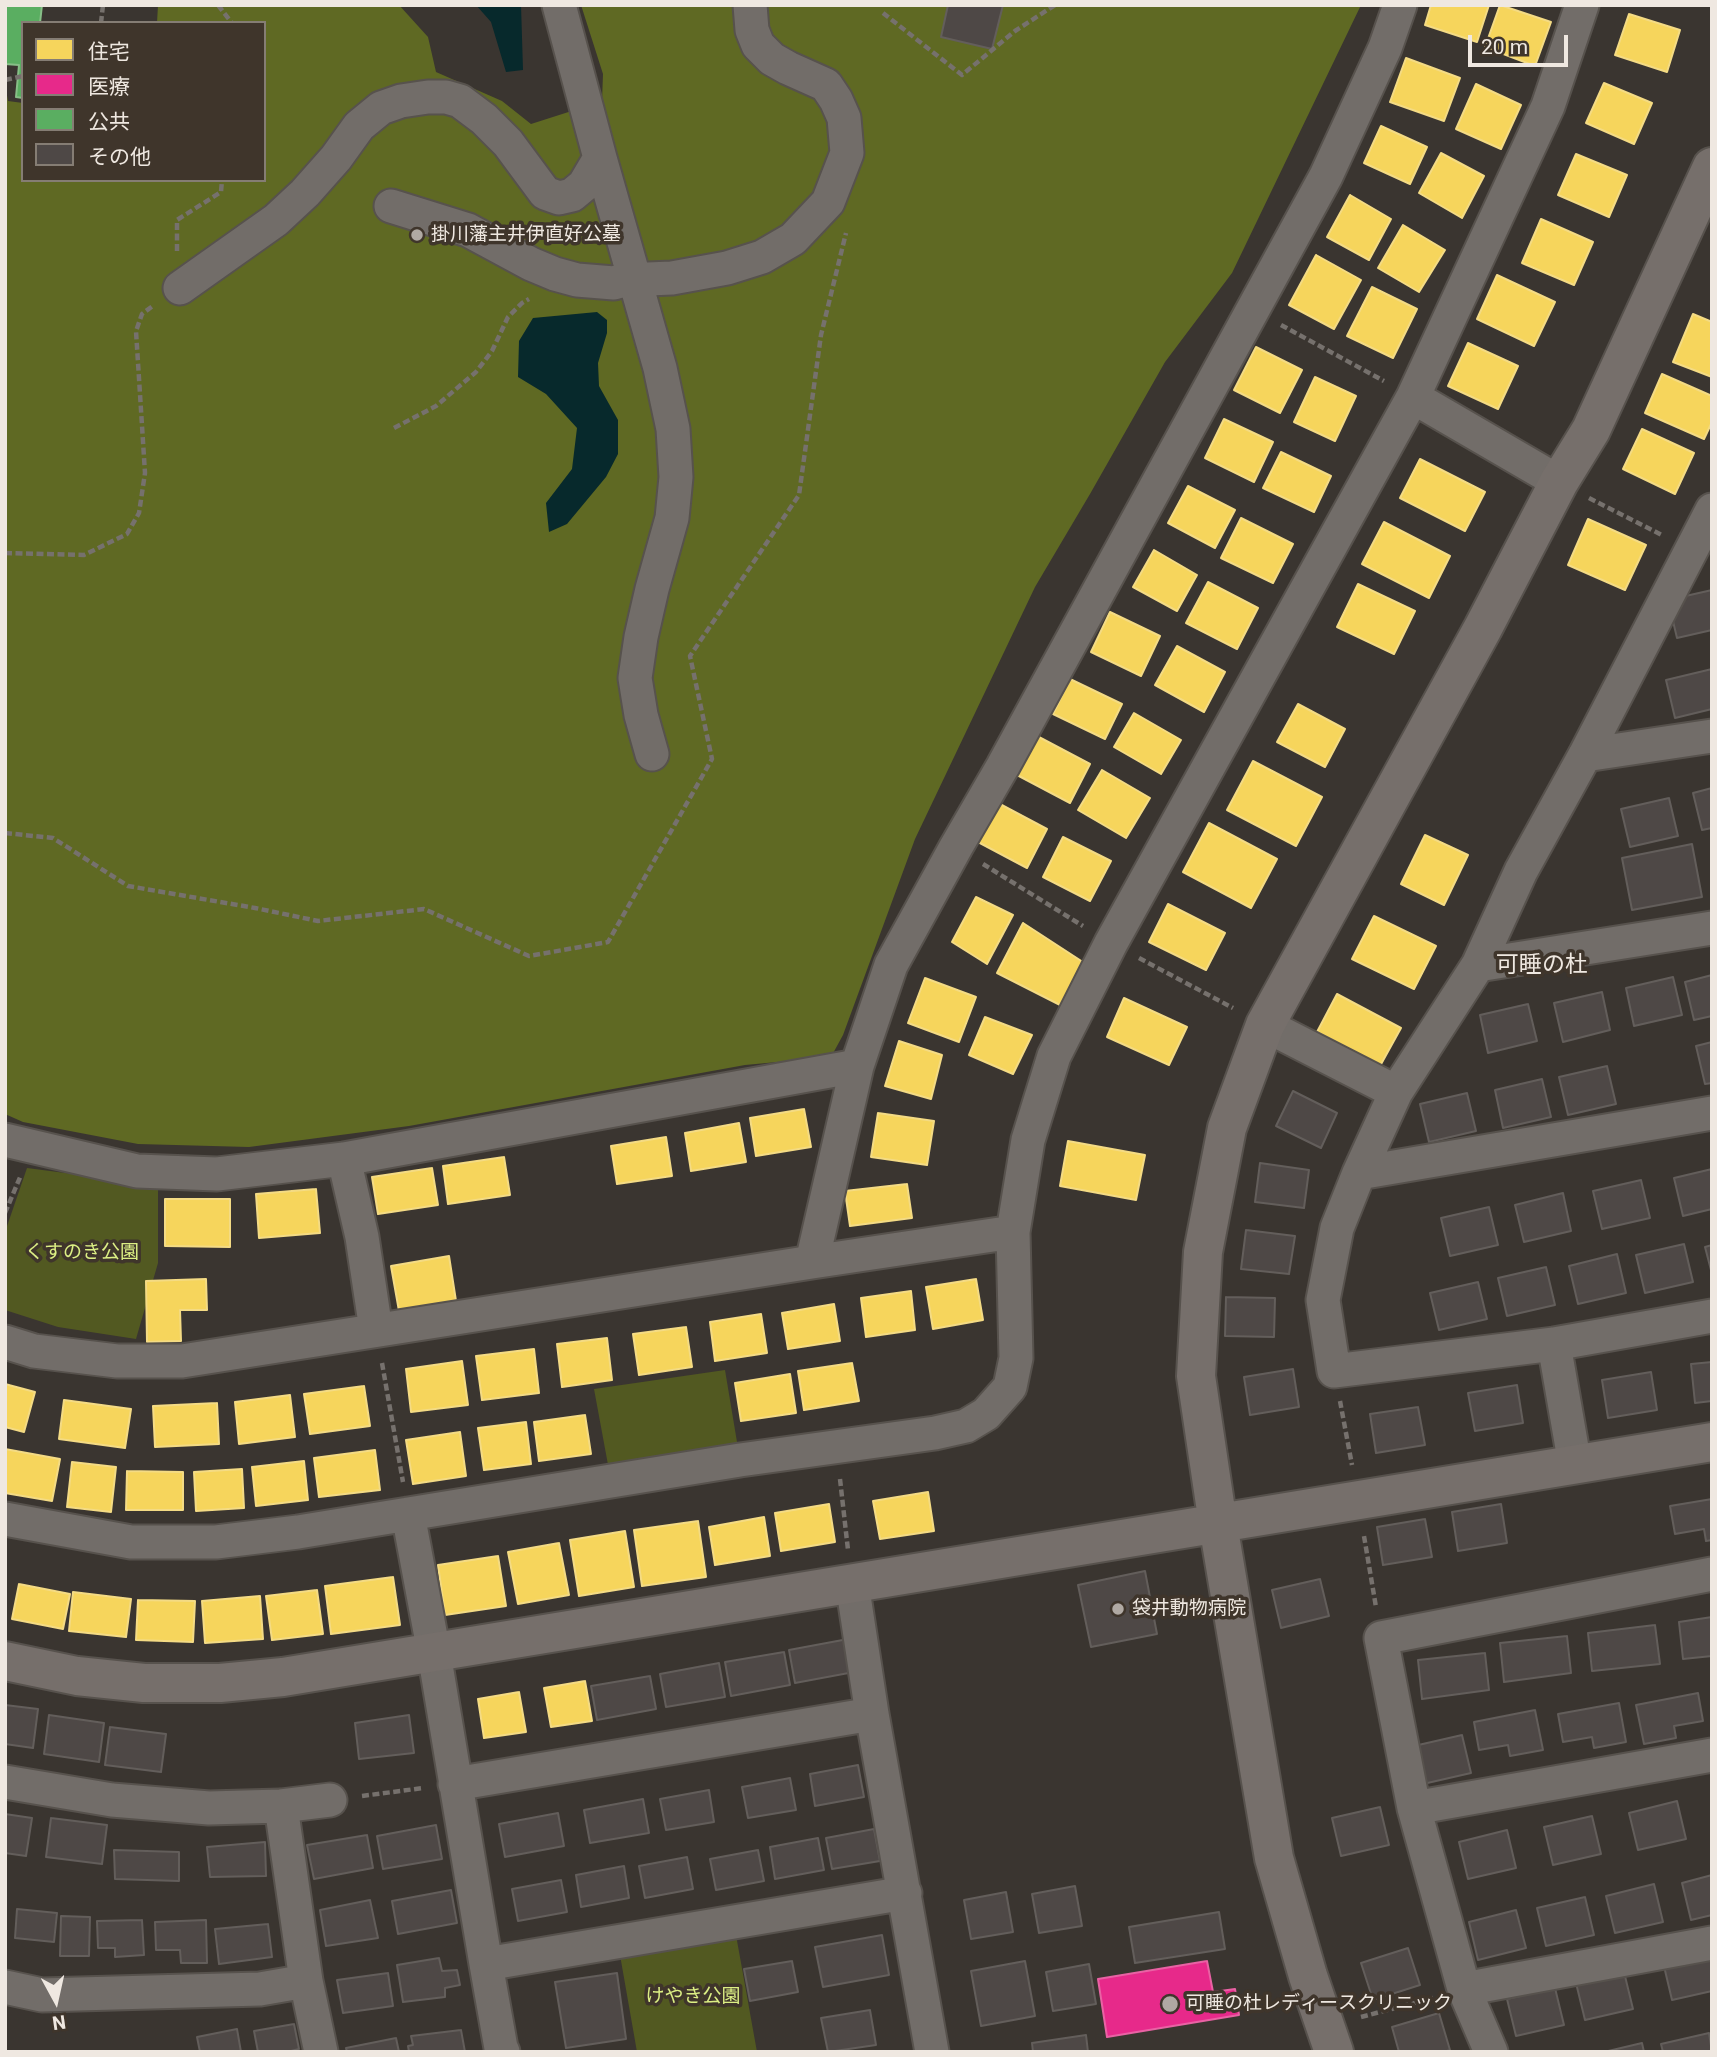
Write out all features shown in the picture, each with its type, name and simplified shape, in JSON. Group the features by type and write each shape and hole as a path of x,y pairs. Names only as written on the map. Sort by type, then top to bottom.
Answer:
{"street":[{"path":"559,5 663,380 673,429 676,477 672,518 652,589 635,678 641,715 652,754"},
{"path":"391,206 468,230 531,264 577,279 614,283 624,279 672,278 727,268 762,257 793,239 828,202 847,153 844,118 827,85 772,59 758,45 752,30 750,5"},
{"path":"812,1262 857,1066 891,965 1326,176 1385,48 1400,5"},
{"path":"5,1519 131,1542 216,1542 298,1532 740,1460 936,1433 965,1426 986,1414 1010,1387 1016,1358 1013,1232 1028,1140 1054,1056 1118,931 1413,397 1548,106 1582,5"},
{"path":"180,288 276,220 305,193 359,126 381,108 401,101 446,97 460,102 484,119 508,143 545,193 559,198 572,195 584,185 600,158"},
{"path":"1329,2039 1274,1858 1196,1376 1203,1252 1227,1128 1265,1025 1483,628 1559,482 1591,430 1712,167"},
{"path":"1413,397 1559,482"},
{"path":"1712,510 1701,548 1521,871 1478,965 1396,1092 1337,1228 1323,1300 1334,1371 1554,1344 1712,1316"},
{"path":"1585,755 1712,736"},
{"path":"1478,965 1712,928"},
{"path":"1265,1025 1396,1092"},
{"path":"5,1139 137,1171 217,1174 344,1159 857,1066"},
{"path":"1359,1173 1712,1113"},
{"path":"344,1159 362,1237 376,1330"},
{"path":"5,1342 34,1351 117,1361 182,1361 1013,1232"},
{"path":"1554,1344 1575,1465"},
{"path":"5,1661 77,1676 144,1683 220,1683 283,1677 1712,1442"},
{"path":"408,1514 503,2052"},
{"path":"1491,2052 1464,1989 1414,1808 1381,1639 1712,1574"},
{"path":"852,1583 932,2052"},
{"path":"455,1784 873,1714"},
{"path":"1414,1808 1712,1755"},
{"path":"5,1782 112,1800 209,1808 281,1806 330,1800"},
{"path":"281,1806 306,1981 321,2052"},
{"path":"486,1964 905,1893"},
{"path":"1464,1989 1712,1942"},
{"path":"5,1987 42,1995 260,1989 306,1981"}],"path":[{"path":"218,5 230,21"},
{"path":"883,13 962,75 1015,31 1055,5"},
{"path":"5,554 85,555 127,534 138,513 145,473 136,331 142,313 180,288 177,220 221,191 222,182"},
{"path":"5,833 53,838 128,886 318,921 424,909 529,956 608,942 712,759 690,656 799,495 821,335 849,223"},
{"path":"394,428 436,406 476,372 492,351 508,317 522,303 539,294"},
{"path":"1253,309 1413,397"},
{"path":"1559,482 1701,548"},
{"path":"376,1330 408,1514"},
{"path":"1334,1371 1381,1639"},
{"path":"836,1448 852,1583"},
{"path":"330,1800 455,1784"},
{"path":"1329,2039 1464,1989"}],"green space":[{"path":"158,5 399,5 428,37 436,72 502,101 531,124 581,108 600,155 603,74 581,5 1361,5 1232,273 1165,362 1035,587 915,839 843,1035 831,1057 745,1065 409,1126 249,1147 138,1144 23,1122 5,1114 5,84 8,101 21,103 21,182 266,182 266,21 157,21"},
{"name":"くすのき公園","path":"27,1168 158,1185 158,1263 136,1339 58,1327 5,1310 5,1232"},
{"path":"725,1370 740,1460 611,1481 594,1389"},
{"name":"けやき公園","path":"736,1935 757,2052 637,2052 620,1955"}],"water":[{"path":"476,5 521,5 523,70 506,72 491,22"},
{"path":"597,312 607,320 607,333 598,363 599,386 618,420 618,454 606,477 567,524 549,532 546,503 572,469 577,428 546,394 518,377 519,341 533,318"}],"building: 住宅":[{"path":"1431,5 1489,5 1477,42 1425,25"},
{"path":"1500,5 1551,22 1535,66 1485,47"},
{"path":"1629,14 1680,30 1667,72 1615,55"},
{"path":"1406,58 1460,78 1444,121 1390,102"},
{"path":"1604,83 1652,103 1634,144 1586,123"},
{"path":"1476,84 1521,105 1501,149 1456,129"},
{"path":"1381,126 1427,147 1410,184 1364,163"},
{"path":"1441,153 1484,176 1462,218 1419,193"},
{"path":"1576,154 1627,175 1609,217 1558,195"},
{"path":"1350,195 1391,219 1369,260 1327,237"},
{"path":"1541,219 1593,242 1574,285 1522,263"},
{"path":"1403,225 1445,250 1419,292 1378,268"},
{"path":"1316,255 1361,280 1334,329 1289,305"},
{"path":"1497,275 1555,302 1534,346 1477,319"},
{"path":"1372,287 1417,309 1393,358 1347,336"},
{"path":"1693,314 1712,322 1712,377 1673,362"},
{"path":"1468,343 1518,366 1498,409 1448,386"},
{"path":"1256,347 1302,370 1280,413 1234,390"},
{"path":"1662,374 1712,396 1712,422 1704,439 1645,413"},
{"path":"1315,377 1356,396 1335,441 1294,422"},
{"path":"1224,419 1273,442 1254,482 1205,458"},
{"path":"1642,429 1694,453 1675,494 1623,469"},
{"path":"1281,452 1331,476 1314,512 1263,488"},
{"path":"1420,459 1485,492 1465,531 1400,498"},
{"path":"1188,486 1235,510 1215,548 1168,523"},
{"path":"1241,518 1293,544 1273,583 1221,558"},
{"path":"1588,519 1646,545 1625,590 1568,565"},
{"path":"1384,522 1450,556 1429,598 1362,564"},
{"path":"1154,550 1197,575 1177,611 1133,587"},
{"path":"1208,582 1258,608 1237,649 1186,623"},
{"path":"1358,584 1415,611 1394,654 1337,627"},
{"path":"1110,612 1160,636 1141,676 1091,652"},
{"path":"1177,646 1225,672 1204,712 1155,685"},
{"path":"1070,679 1122,704 1105,739 1053,714"},
{"path":"1298,704 1345,729 1325,767 1277,742"},
{"path":"1134,713 1181,740 1161,774 1114,747"},
{"path":"1037,736 1090,764 1070,803 1017,775"},
{"path":"1253,761 1322,797 1296,846 1227,810"},
{"path":"1102,770 1150,798 1126,838 1078,810"},
{"path":"998,803 1047,829 1027,868 978,842"},
{"path":"1209,823 1277,859 1251,908 1183,872"},
{"path":"1425,835 1468,855 1444,905 1401,884"},
{"path":"1063,837 1111,861 1090,901 1043,877"},
{"path":"976,897 1013,915 987,964 952,942"},
{"path":"1168,904 1225,933 1206,970 1149,942"},
{"path":"1374,916 1436,946 1414,989 1352,959"},
{"path":"1023,923 1089,966 1066,1008 997,973"},
{"path":"925,978 976,997 959,1042 908,1023"},
{"path":"1337,994 1401,1028 1380,1066 1317,1032"},
{"path":"1124,998 1187,1027 1169,1065 1107,1037"},
{"path":"985,1017 1032,1035 1013,1074 969,1055"},
{"path":"899,1041 942,1055 931,1099 885,1086"},
{"path":"804,1109 811,1147 756,1156 750,1118"},
{"path":"878,1113 934,1121 927,1165 871,1157"},
{"path":"739,1123 746,1162 691,1171 685,1133"},
{"path":"666,1137 672,1176 617,1184 611,1146"},
{"path":"1068,1141 1145,1155 1136,1200 1060,1186"},
{"path":"504,1157 510,1195 448,1204 443,1166"},
{"path":"432,1168 438,1205 378,1214 372,1177"},
{"path":"907,1184 912,1218 850,1226 845,1191"},
{"path":"316,1189 320,1233 259,1238 256,1194"},
{"path":"165,1199 230,1199 230,1247 165,1246"},
{"path":"449,1256 456,1301 399,1311 391,1266"},
{"path":"206,1279 207,1310 180,1310 181,1341 147,1342 146,1281"},
{"path":"976,1279 983,1320 933,1329 926,1287"},
{"path":"911,1291 915,1330 866,1337 861,1298"},
{"path":"834,1304 840,1341 788,1349 782,1313"},
{"path":"761,1314 767,1353 715,1361 710,1322"},
{"path":"686,1327 692,1367 639,1375 633,1334"},
{"path":"607,1338 612,1380 562,1387 557,1344"},
{"path":"534,1349 539,1393 482,1400 476,1356"},
{"path":"462,1361 468,1405 411,1412 406,1369"},
{"path":"852,1363 859,1401 804,1410 798,1371"},
{"path":"790,1374 796,1413 741,1421 735,1383"},
{"path":"5,1384 35,1392 24,1432 5,1427"},
{"path":"364,1386 370,1426 310,1434 304,1394"},
{"path":"290,1395 295,1437 239,1444 235,1402"},
{"path":"64,1400 131,1409 125,1448 59,1439"},
{"path":"217,1403 219,1444 155,1447 153,1406"},
{"path":"585,1415 591,1454 539,1461 534,1422"},
{"path":"526,1422 531,1464 484,1470 478,1428"},
{"path":"460,1432 466,1476 413,1484 406,1440"},
{"path":"5,1449 60,1459 52,1501 5,1493"},
{"path":"375,1450 380,1490 319,1497 314,1458"},
{"path":"304,1461 308,1500 256,1506 252,1467"},
{"path":"72,1462 116,1467 111,1512 67,1507"},
{"path":"242,1469 244,1508 196,1511 194,1472"},
{"path":"127,1471 183,1472 183,1510 126,1510"},
{"path":"928,1492 934,1531 880,1539 873,1501"},
{"path":"829,1504 835,1542 781,1551 775,1513"},
{"path":"764,1517 770,1556 715,1565 709,1527"},
{"path":"698,1521 706,1577 642,1586 634,1530"},
{"path":"625,1531 634,1587 579,1596 570,1540"},
{"path":"559,1543 569,1595 518,1604 508,1552"},
{"path":"498,1556 506,1606 445,1615 438,1565"},
{"path":"393,1577 400,1625 331,1634 325,1586"},
{"path":"19,1584 70,1594 63,1629 12,1619"},
{"path":"317,1590 323,1634 272,1640 266,1596"},
{"path":"73,1592 131,1599 126,1637 69,1631"},
{"path":"260,1596 263,1639 205,1643 202,1601"},
{"path":"138,1600 195,1601 193,1642 136,1640"},
{"path":"585,1681 592,1721 551,1727 544,1688"},
{"path":"519,1692 526,1732 484,1738 478,1699"}],"building: 医療":[{"name":"可睡の杜レディースクリニック","path":"1207,1961 1213,1992 1235,1989 1239,2015 1107,2037 1098,1979"}],"building: 公共":[{"path":"5,5 42,5 40,21 21,21 21,98 16,97 19,65 5,64"}],"building: その他":[{"path":"948,5 1003,5 992,49 941,37"},
{"path":"1712,590 1712,630 1677,638 1668,600"},
{"path":"1712,669 1712,709 1675,718 1666,680"},
{"path":"1712,788 1712,828 1702,830 1693,793"},
{"path":"1669,798 1678,836 1630,847 1621,809"},
{"path":"1692,844 1702,897 1632,910 1622,858"},
{"path":"1712,975 1712,1016 1694,1020 1685,982"},
{"path":"1673,977 1682,1015 1634,1026 1626,988"},
{"path":"1602,992 1610,1030 1563,1042 1554,1003"},
{"path":"1528,1004 1537,1041 1488,1053 1480,1015"},
{"path":"1712,1042 1712,1083 1705,1084 1696,1046"},
{"path":"1607,1066 1616,1104 1568,1115 1559,1077"},
{"path":"1542,1079 1551,1117 1503,1128 1495,1090"},
{"path":"1293,1091 1337,1113 1321,1148 1276,1126"},
{"path":"1467,1093 1476,1131 1429,1142 1420,1104"},
{"path":"1260,1163 1309,1170 1304,1208 1255,1202"},
{"path":"1712,1169 1712,1209 1683,1216 1674,1178"},
{"path":"1641,1180 1650,1218 1602,1229 1593,1191"},
{"path":"1563,1193 1571,1231 1524,1242 1515,1205"},
{"path":"1489,1207 1498,1245 1450,1256 1441,1218"},
{"path":"1246,1230 1295,1236 1289,1274 1241,1269"},
{"path":"1684,1244 1693,1282 1645,1293 1636,1255"},
{"path":"1712,1245 1712,1274 1705,1247"},
{"path":"1617,1254 1626,1293 1578,1304 1569,1266"},
{"path":"1546,1267 1555,1305 1507,1316 1498,1278"},
{"path":"1478,1282 1487,1319 1439,1330 1430,1293"},
{"path":"1226,1297 1275,1298 1274,1337 1225,1336"},
{"path":"1712,1362 1712,1401 1695,1403 1691,1364"},
{"path":"1293,1369 1299,1407 1250,1415 1244,1377"},
{"path":"1651,1372 1657,1410 1608,1418 1602,1380"},
{"path":"1517,1385 1523,1423 1475,1431 1468,1393"},
{"path":"1418,1407 1425,1445 1376,1453 1370,1414"},
{"path":"1712,1499 1712,1540 1706,1541 1704,1529 1675,1534 1670,1506"},
{"path":"1501,1504 1507,1543 1458,1551 1452,1512"},
{"path":"1425,1519 1432,1557 1383,1565 1377,1527"},
{"name":"袋井動物病院","path":"1145,1571 1157,1634 1091,1647 1078,1585"},
{"path":"1320,1579 1329,1616 1281,1628 1272,1590"},
{"path":"1712,1617 1712,1656 1683,1659 1679,1622"},
{"path":"1655,1625 1660,1664 1592,1671 1588,1633"},
{"path":"1567,1636 1571,1673 1504,1682 1500,1643"},
{"path":"848,1639 854,1672 795,1683 789,1650"},
{"path":"784,1652 790,1685 731,1696 725,1662"},
{"path":"1485,1653 1489,1690 1422,1699 1418,1660"},
{"path":"719,1663 725,1697 666,1707 660,1674"},
{"path":"650,1676 656,1709 597,1720 591,1686"},
{"path":"1698,1693 1703,1721 1674,1726 1676,1738 1644,1744 1636,1705"},
{"path":"1619,1703 1626,1742 1594,1748 1592,1737 1563,1742 1558,1714"},
{"path":"5,1705 38,1709 33,1748 5,1744"},
{"path":"1535,1710 1543,1750 1510,1756 1508,1745 1479,1750 1474,1722"},
{"path":"49,1715 104,1723 99,1762 44,1754"},
{"path":"409,1715 414,1753 359,1759 355,1723"},
{"path":"110,1727 166,1734 161,1772 105,1765"},
{"path":"1462,1735 1471,1773 1423,1784 1414,1746"},
{"path":"858,1765 864,1797 815,1806 810,1774"},
{"path":"790,1778 796,1810 748,1818 742,1787"},
{"path":"709,1790 714,1822 666,1830 660,1799"},
{"path":"643,1799 649,1833 590,1843 584,1810"},
{"path":"1677,1801 1686,1839 1638,1850 1629,1813"},
{"path":"1380,1807 1389,1845 1341,1856 1332,1818"},
{"path":"558,1813 564,1846 505,1857 499,1824"},
{"path":"5,1814 32,1818 26,1856 5,1853"},
{"path":"1592,1816 1601,1854 1553,1865 1544,1827"},
{"path":"51,1818 107,1825 102,1864 46,1857"},
{"path":"436,1825 442,1859 383,1869 377,1836"},
{"path":"874,1829 880,1861 832,1869 826,1838"},
{"path":"1507,1830 1516,1868 1468,1879 1459,1842"},
{"path":"367,1835 373,1868 314,1879 307,1845"},
{"path":"818,1838 824,1870 775,1879 770,1847"},
{"path":"265,1842 266,1876 210,1877 207,1847"},
{"path":"114,1850 179,1852 179,1881 115,1879"},
{"path":"758,1850 764,1881 716,1890 710,1859"},
{"path":"687,1857 693,1889 645,1898 639,1866"},
{"path":"624,1866 629,1898 581,1907 576,1875"},
{"path":"1712,1875 1712,1915 1691,1920 1682,1883"},
{"path":"561,1880 567,1912 518,1921 512,1889"},
{"path":"1654,1884 1663,1922 1615,1933 1606,1896"},
{"path":"1075,1886 1082,1926 1039,1933 1032,1894"},
{"path":"451,1890 457,1923 398,1934 392,1901"},
{"path":"1006,1892 1013,1932 971,1939 964,1900"},
{"path":"1585,1897 1594,1935 1546,1946 1537,1908"},
{"path":"370,1900 378,1938 326,1946 320,1910"},
{"path":"17,1909 57,1913 54,1942 15,1938"},
{"path":"1516,1910 1526,1948 1478,1960 1469,1922"},
{"path":"1219,1912 1225,1949 1135,1963 1129,1927"},
{"path":"61,1916 90,1917 89,1956 60,1956"},
{"path":"142,1920 144,1955 115,1957 115,1948 98,1948 97,1921"},
{"path":"206,1920 207,1963 181,1963 180,1950 156,1950 155,1922"},
{"path":"268,1924 272,1957 219,1964 215,1929"},
{"path":"882,1935 889,1975 823,1987 815,1947"},
{"path":"1408,1948 1420,1985 1373,2000 1361,1963"},
{"path":"1712,1954 1712,1991 1672,2000 1663,1962"},
{"path":"439,1958 442,1971 457,1970 460,1985 445,1988 445,1997 403,2002 397,1965"},
{"path":"792,1961 798,1992 750,2001 744,1969"},
{"path":"1025,1961 1035,2016 981,2026 971,1971"},
{"path":"1089,1964 1096,2004 1053,2011 1046,1972"},
{"path":"1624,1972 1633,2009 1585,2020 1576,1983"},
{"path":"388,1973 393,2006 343,2013 337,1980"},
{"path":"617,1973 626,2039 566,2048 555,1982"},
{"path":"1555,1988 1564,2025 1516,2036 1507,1999"},
{"path":"870,2010 876,2045 828,2052 821,2018"},
{"path":"1439,2013 1450,2050 1399,2052 1392,2027"},
{"path":"294,2024 299,2049 287,2052 258,2052 254,2031"},
{"path":"237,2029 241,2052 200,2052 197,2037"},
{"path":"461,2030 465,2052 409,2052 408,2046 413,2045 411,2036"},
{"path":"1709,2033 1712,2052 1663,2052 1661,2044"},
{"path":"1086,2035 1088,2052 1033,2052 1032,2043"},
{"path":"396,2038 399,2052 347,2052 346,2048"},
{"path":"1642,2043 1644,2052 1604,2052"}],"place":[{"name":"掛川藩主井伊直好公墓","path":"417,235"},
{"name":"袋井動物病院","path":"1118,1609"},
{"name":"可睡の杜レディースクリニック","path":"1170,2004"}],"district":[{"name":"可睡の杜","path":"1542,966"}]}
